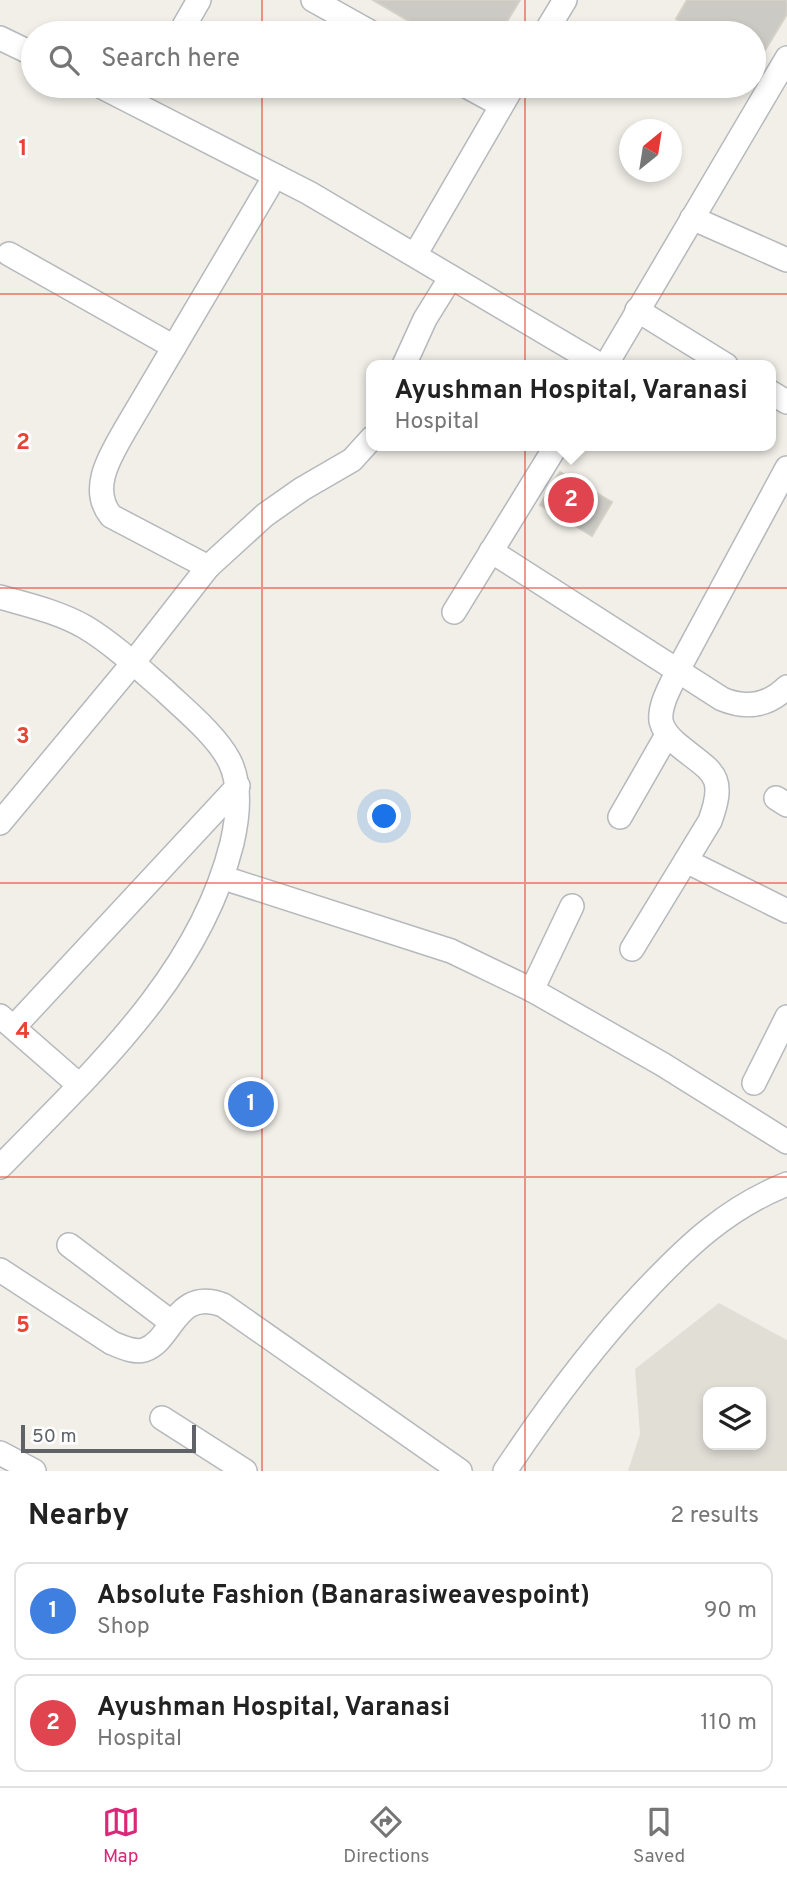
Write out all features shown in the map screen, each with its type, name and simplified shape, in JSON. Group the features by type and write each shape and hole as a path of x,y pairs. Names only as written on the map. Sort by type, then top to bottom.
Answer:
{"street":[{"path":"187,21 199,0"},
{"path":"313,0 351,21"},
{"path":"552,21 565,0"},
{"path":"0,38 21,48"},
{"path":"766,98 785,67"},
{"path":"149,98 275,176 415,254 592,360"},
{"path":"415,254 505,98"},
{"path":"609,360 766,98"},
{"path":"208,567 111,516 105,508 100,486 111,453 275,176"},
{"path":"692,218 787,260"},
{"path":"9,254 174,347"},
{"path":"406,360 425,319 451,277"},
{"path":"637,310 718,360"},
{"path":"0,823 133,663 208,567 265,516 302,489 352,460 366,445"},
{"path":"454,612 553,451"},
{"path":"632,949 710,821 718,799 717,780 705,766 667,735 661,721 664,703 678,670 787,468"},
{"path":"491,551 722,699 749,706 765,702 787,687"},
{"path":"0,597 39,608 85,627 133,663 196,719 229,759 238,786 236,827 223,877 204,923 174,972 142,1015 0,1167"},
{"path":"620,817 667,735"},
{"path":"79,1085 7,1021 238,786"},
{"path":"686,861 787,911"},
{"path":"223,877 451,951 532,990 662,1064 787,1142"},
{"path":"532,990 572,906"},
{"path":"754,1083 787,1017"},
{"path":"505,1471 580,1365 670,1264 709,1227 743,1204 787,1184"},
{"path":"69,1245 171,1322"},
{"path":"0,1270 112,1343 128,1350 142,1351 154,1345 171,1322 197,1302 209,1300 223,1305 460,1471"},
{"path":"162,1418 245,1471"},
{"path":"0,1453 34,1471"}],"shaded area":[{"path":"719,1303 787,1340 787,1471 628,1471 640,1434 635,1369"}],"building":[{"path":"373,0 520,0 507,21 409,21"},
{"path":"687,0 787,0 787,14 766,49 766,21 676,19"},
{"path":"560,472 612,502 592,536 540,505"}],"place":[{"name":"Ayushman Hospital, Varanasi","path":"571,500"},
{"name":"Absolute Fashion (Banarasiweavespoint)","path":"251,1104"}]}
